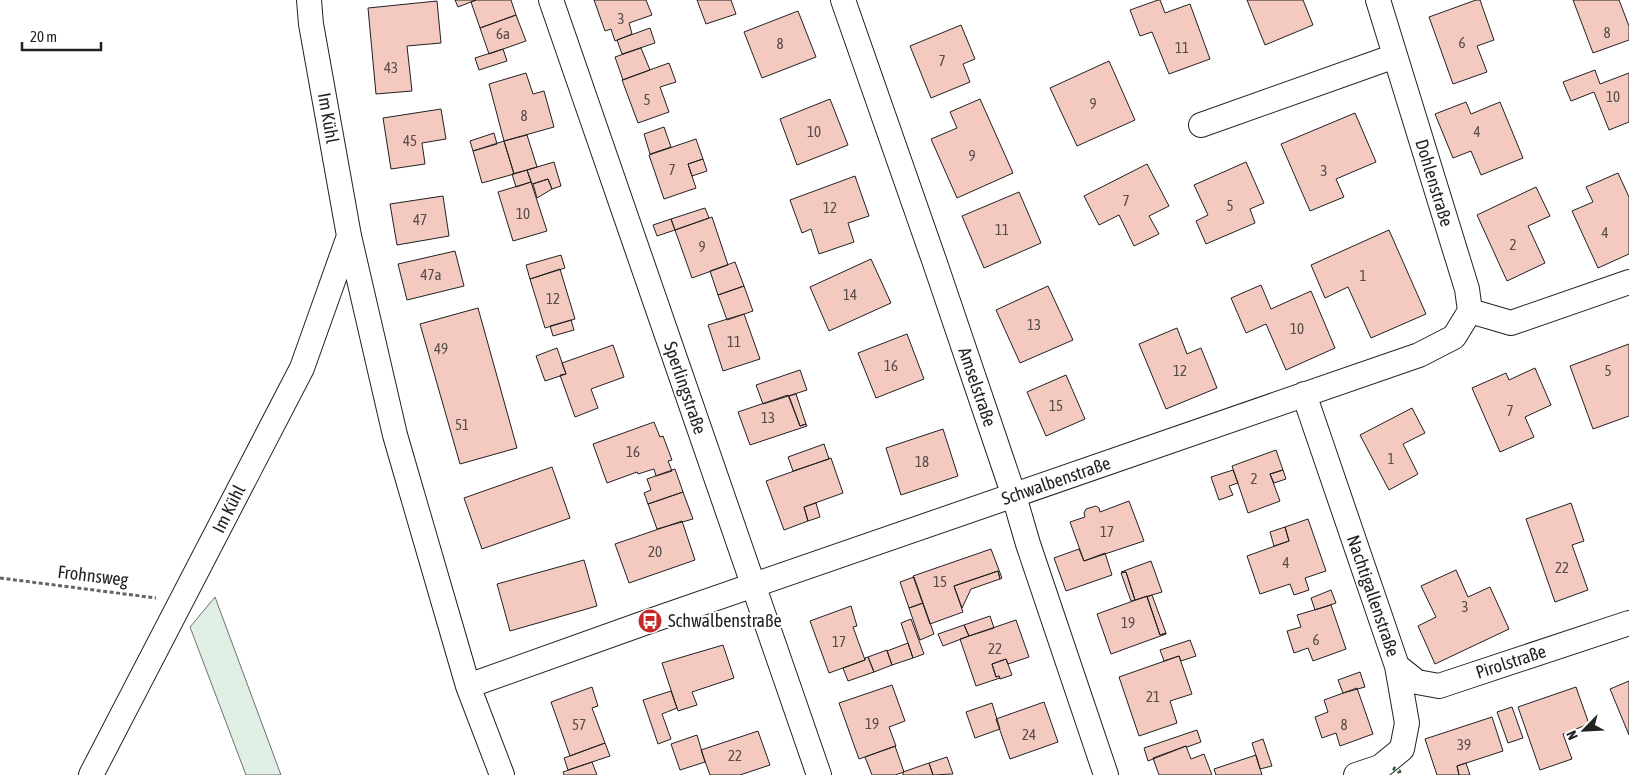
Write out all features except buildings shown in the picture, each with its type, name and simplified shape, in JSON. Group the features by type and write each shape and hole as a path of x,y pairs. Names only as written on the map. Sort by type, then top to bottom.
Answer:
{"street":[{"name":"Im Kühl","path":"308,0 349,236 395,435 468,686 502,775"},
{"name":"Sperlingstraße","path":"551,0 819,775"},
{"name":"Amselstraße","path":"843,0 932,253 1106,775"},
{"name":"Dohlenstraße","path":"1378,0 1467,289 1470,311"},
{"path":"1200,125 1395,56"},
{"name":"Im Kühl","path":"91,775 302,368 349,236"},
{"path":"1470,311 1511,323 1629,282"},
{"name":"Schwalbenstraße","path":"468,686 1304,394 1419,356 1454,337 1470,311"},
{"name":"Nachtigallenstraße","path":"1304,394 1397,666 1408,723 1402,750 1380,767 1356,775"},
{"name":"Pirolstraße","path":"1397,666 1417,682 1439,686 1629,623"}],"path":[{"name":"Frohnsweg","path":"0,578 182,601"}],"green space":[{"path":"215,597 281,775 246,775 190,627"}],"hedge":[{"path":"1393,768 1399,771 1400,775"}],"place":[{"name":"Schwalbenstraße","path":"650,621"}]}
